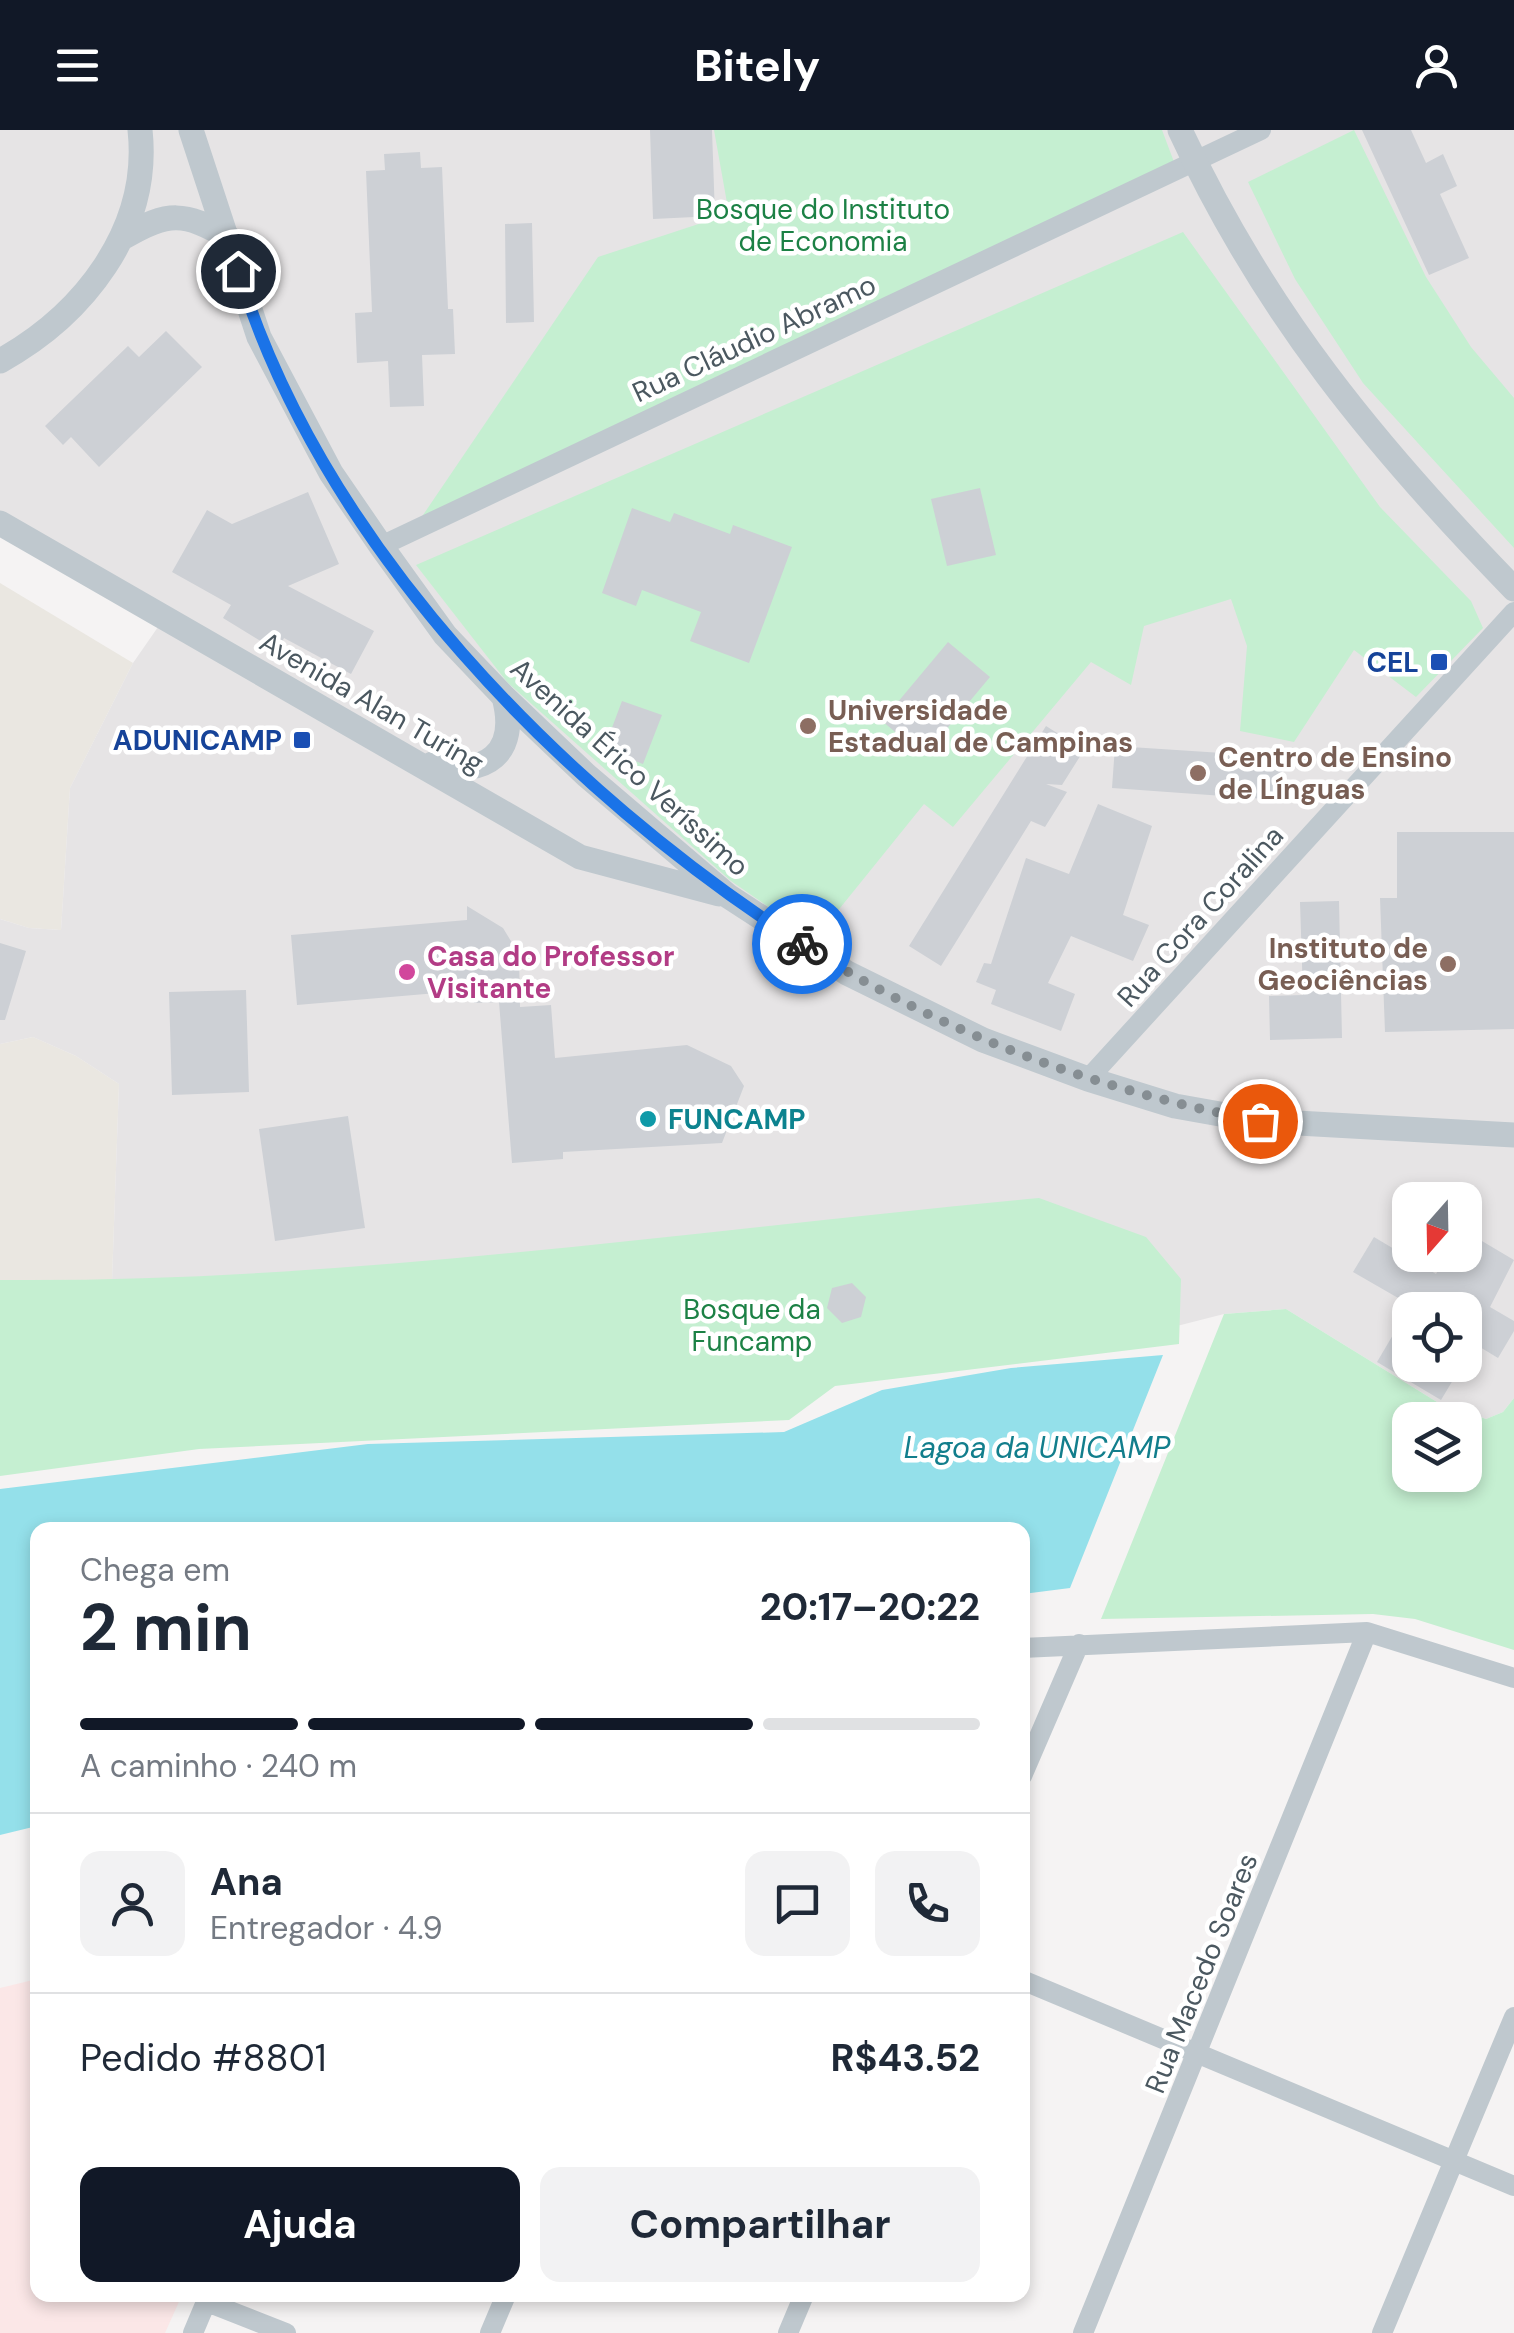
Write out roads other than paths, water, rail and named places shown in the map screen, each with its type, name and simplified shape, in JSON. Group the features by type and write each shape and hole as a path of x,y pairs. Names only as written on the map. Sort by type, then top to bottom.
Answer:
{"street":[{"path":"124,237 136,182 140,130"},
{"name":"Avenida Érico Veríssimo","path":"191,130 259,337 331,474 381,546 444,635 504,697 586,775 728,896 847,973 983,1040 1175,1106 1260,1121 1514,1135"},
{"path":"1180,130 1280,312 1390,460 1514,590"},
{"name":"Rua Cláudio Abramo","path":"381,546 1261,130"},
{"path":"0,361 68,313 124,237 152,221 177,216 197,219 228,238"},
{"name":"Avenida Alan Turing","path":"0,524 580,858 728,896"},
{"name":"Rua Cora Coralina","path":"1088,1079 1514,612"},
{"path":"413,759 452,770 489,761 502,750 509,731 504,697"},
{"path":"1030,1647 1367,1632 1514,1678"},
{"name":"Rua Macedo Soares","path":"1082,2333 1367,1632"},
{"path":"1030,1757 1079,1644"},
{"path":"1030,1983 1514,2186"},
{"path":"1382,2333 1514,2017"},
{"path":"194,2333 206,2302"},
{"path":"217,2302 286,2333"},
{"path":"490,2333 503,2302"},
{"path":"788,2333 801,2302"}],"water":[{"name":"Lagoa da UNICAMP","path":"1163,1355 1070,1588 1030,1593 1030,1522 30,1522 30,1828 0,1835 0,1489 368,1444 784,1432 882,1390 1011,1368"}],"place":[{"name":"CEL","path":"1439,662"},
{"name":"Universidade Estadual de Campinas","path":"808,726"},
{"name":"ADUNICAMP","path":"302,740"},
{"name":"Centro de Ensino de Línguas","path":"1198,773"},
{"name":"Instituto de Geociências","path":"1448,964"},
{"name":"Casa do Professor Visitante","path":"407,972"},
{"name":"FUNCAMP","path":"648,1119"}],"park label":[{"name":"Bosque do Instituto de Economia","path":"823,225"},
{"name":"Bosque da Funcamp","path":"752,1325"}]}
